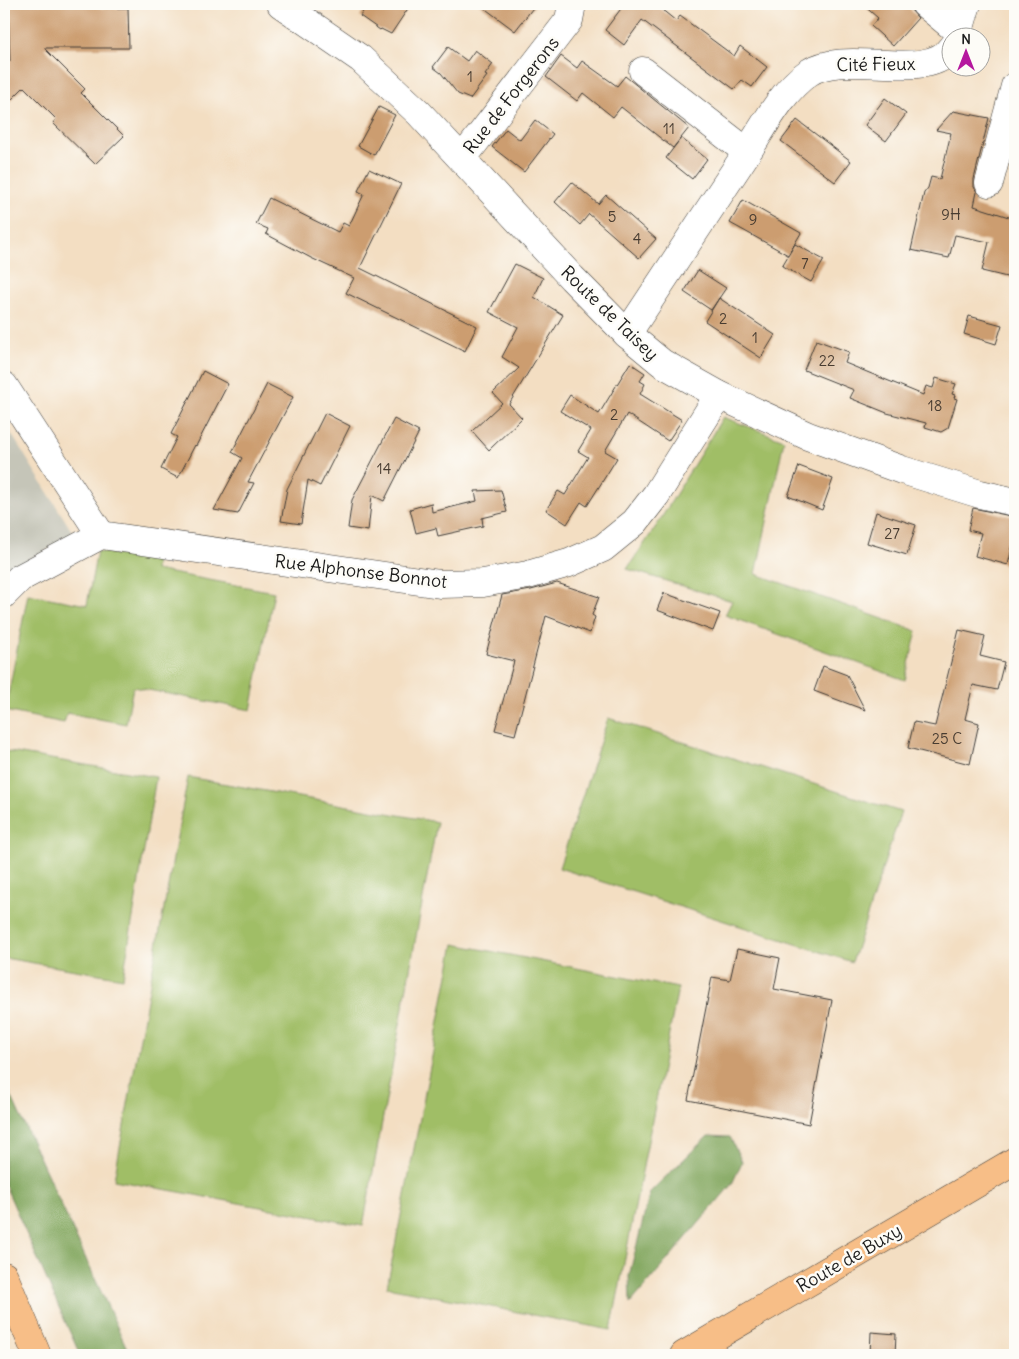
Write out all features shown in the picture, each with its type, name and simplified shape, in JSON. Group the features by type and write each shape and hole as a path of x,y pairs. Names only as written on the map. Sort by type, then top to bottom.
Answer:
{"main road":[{"name":"Route de Buxy","path":"684,1355 1015,1160"},
{"path":"4,1276 38,1355"}],"street":[{"name":"Route de Taisey","path":"281,4 361,59 419,113 572,278 627,334 662,364 719,395 808,436 868,458 980,494 1015,502"},
{"name":"Rue de Forgerons","path":"462,159 569,20 572,4"},
{"path":"925,4 946,28"},
{"path":"959,28 967,4"},
{"name":"Cité Fieux","path":"627,334 747,152 795,83 810,72 826,65 886,63 915,65 937,60 942,56"},
{"path":"642,71 747,152"},
{"path":"989,183 1015,86"},
{"path":"4,386 101,535 20,578 4,594"},
{"name":"Rue Alphonse Bonnot","path":"101,535 440,584 483,583 528,574 569,564 602,548 635,522 656,495 719,395"}],"shaded area":[{"path":"4,422 73,533 4,578"}],"green space":[{"path":"723,417 784,440 756,574 917,631 905,680 725,615 732,601 627,569 657,525"},
{"path":"97,551 156,561 155,570 274,592 251,710 133,687 126,724 67,713 64,723 5,711 28,594 87,605"},
{"path":"608,718 901,812 852,962 559,868"},
{"path":"4,751 156,777 123,978 4,958"},
{"path":"188,777 437,822 363,1226 114,1180"},
{"path":"454,944 678,988 611,1330 387,1287"},
{"path":"4,1080 130,1355 80,1355 4,1183"},
{"path":"708,1136 730,1137 742,1162 732,1184 630,1304 629,1276 650,1192"}],"building":[{"path":"8,4 99,4 100,8 128,8 129,48 44,48 85,89 81,93 124,136 95,164 53,123 56,119 24,87 4,107 4,55 10,62"},
{"path":"368,4 411,4 391,34 380,30 360,16"},
{"path":"479,4 536,4 515,31"},
{"path":"620,4 655,4 676,21 680,16 734,56 740,46 767,67 752,87 742,80 734,89 642,20 624,45 605,30 623,6"},
{"path":"862,4 909,4 911,10 918,18 893,46 871,26 878,18"},
{"path":"448,47 467,61 475,50 493,64 485,75 487,76 470,99 458,94 441,73 433,67"},
{"path":"561,56 577,68 582,61 617,86 625,76 689,128 673,148 621,107 613,117 583,93 577,101 546,77"},
{"path":"885,98 906,114 886,141 865,125"},
{"path":"379,107 395,115 374,155 358,146"},
{"path":"953,111 989,118 974,179 974,187 977,192 974,206 1015,219 1015,279 982,271 989,242 955,235 949,258 911,250 924,193 928,188 931,177 940,179 951,133 936,130"},
{"path":"535,120 553,134 524,172 492,147 506,129 520,140"},
{"path":"797,120 851,161 835,182 781,141"},
{"path":"681,138 707,159 692,179 666,158"},
{"path":"369,169 401,184 360,268 477,326 465,351 346,293 354,278 266,234 268,229 256,224 269,198 338,232 343,223 349,226 364,194 358,191"},
{"path":"572,182 598,204 606,195 656,239 639,258 589,214 580,225 555,202"},
{"path":"743,200 801,233 788,255 730,223"},
{"path":"795,244 824,260 811,282 782,266"},
{"path":"515,264 543,278 534,297 563,315 509,404 522,418 489,450 472,431 502,403 493,393 519,368 502,357 518,327 489,312"},
{"path":"698,270 726,288 711,310 684,292"},
{"path":"719,298 775,335 761,358 705,321"},
{"path":"969,316 1002,325 996,344 964,334"},
{"path":"816,340 849,352 845,363 923,395 926,386 933,388 936,378 956,384 952,394 957,399 948,428 941,432 925,427 926,423 887,413 850,398 854,390 804,370"},
{"path":"630,363 645,373 640,381 645,384 640,394 682,420 668,441 627,414 605,451 617,458 587,506 581,502 567,524 546,510 558,491 565,495 588,457 578,451 591,430 560,411 570,395 599,414"},
{"path":"203,371 228,384 178,478 161,469 177,437 171,434"},
{"path":"267,384 293,397 248,482 254,483 238,514 214,510 242,458 232,452"},
{"path":"325,413 350,426 320,486 308,480 301,524 281,521 287,489"},
{"path":"394,419 419,432 384,501 372,495 368,531 348,528 352,500"},
{"path":"799,466 833,479 822,510 788,496"},
{"path":"501,490 507,512 482,518 483,526 438,536 436,528 416,533 410,509 431,503 432,512 477,501 475,491"},
{"path":"973,508 1015,517 1015,535 1008,565 975,556 981,533 968,530"},
{"path":"876,512 916,525 907,555 867,543"},
{"path":"557,583 599,597 592,615 595,617 590,633 546,616 515,735 495,730 514,661 486,654 502,595"},
{"path":"664,593 720,613 713,631 657,610"},
{"path":"959,630 985,636 980,656 1004,662 997,690 973,685 965,719 979,723 970,764 908,748 914,722 935,726"},
{"path":"823,666 847,675 865,710 814,691"},
{"path":"737,949 780,958 774,989 832,1000 809,1124 688,1100 712,977 730,980"},
{"path":"871,1332 896,1334 895,1355 870,1355"}]}
